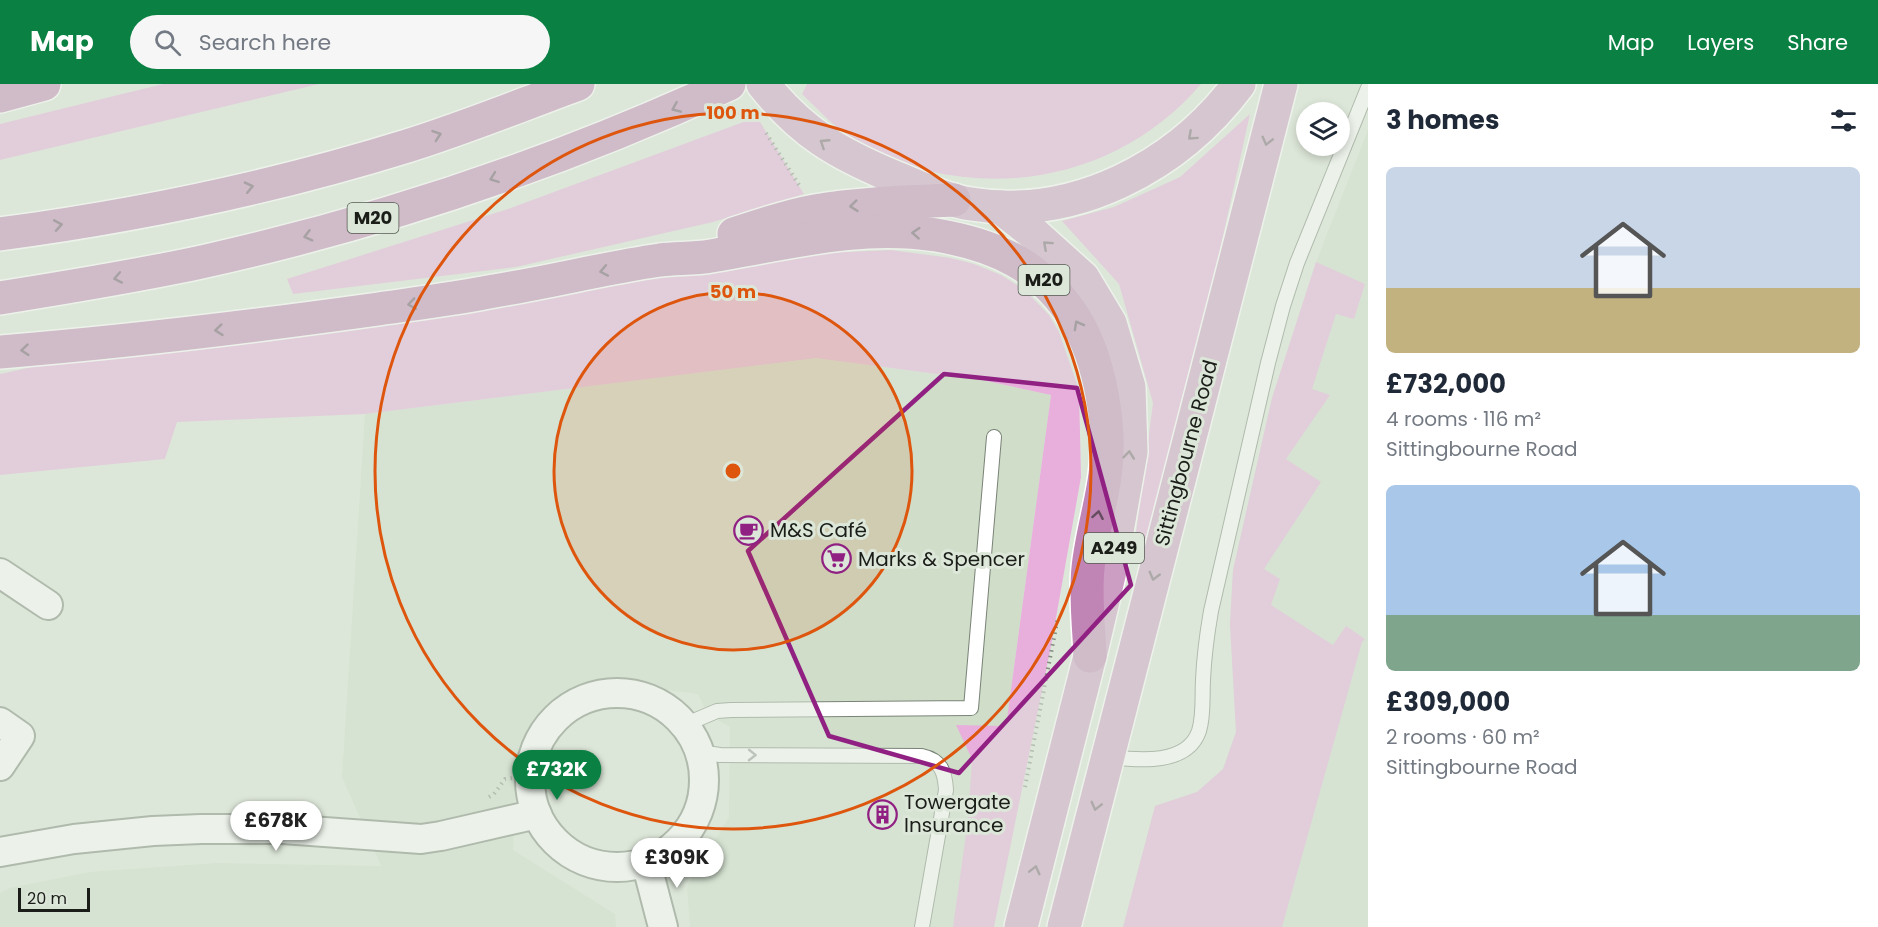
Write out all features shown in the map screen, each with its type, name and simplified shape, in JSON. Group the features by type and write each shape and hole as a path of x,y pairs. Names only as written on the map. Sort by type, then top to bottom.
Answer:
{"highway":[{"path":"0,96 44,84"},
{"path":"0,234 135,212 309,174 408,146 578,84"},
{"name":"M20","path":"0,298 206,261 390,213 492,179 619,132 729,84"},
{"path":"770,106 838,151 954,200 1000,207 1025,206 1068,200 1108,188 1132,177 1191,137 1239,84"},
{"name":"Sittingbourne Road","path":"1064,927 1281,84"},
{"name":"M20","path":"662,260 777,220 814,211 863,205 954,200"},
{"name":"A249","path":"1000,207 1033,232 1083,278 1110,323 1129,387 1131,452 1110,571 1021,927"},
{"name":"M20","path":"0,352 247,327 490,292 662,260 707,257 821,236 881,231 901,232 934,235 983,246 1008,256 1049,283 1077,321 1085,337 1102,394 1107,452 1106,472 1088,570 1090,656"}],"street":[{"path":"0,573 48,605"},
{"path":"627,694 644,697 659,704 673,713 684,725 699,752 704,781 699,811 683,837 673,847 646,862 620,867 607,866 582,860 560,846 543,826 537,814 531,789 533,760 544,733 566,711 594,697 627,694"},
{"path":"0,722 20,736 0,766"},
{"path":"0,852 74,839 201,829 283,829 421,839 537,814"},
{"path":"646,862 663,927"}],"lane":[{"path":"1108,757 1133,759 1175,755 1189,746 1198,733 1202,707 1205,647 1211,611 1268,363 1297,263 1368,88"},
{"path":"684,725 717,711 731,710 970,708 994,437"},
{"path":"699,752 720,755 805,757 922,756 932,758 939,763 943,770 946,790 922,927"}],"path":[{"path":"770,106 804,194"},
{"path":"1024,794 1059,613"}],"highlighted area":[{"path":"944,374 1077,388 1131,585 959,773 829,736 748,551"}],"shaded area":[{"path":"163,84 319,84 0,160 0,124"},
{"path":"807,84 1201,84 1174,111 1144,134 1112,153 1077,166 1041,175 1004,179 967,177 929,171 868,146 837,127 802,94"},
{"path":"1250,114 1202,331 1144,550 1134,548 1153,403 1119,284 1062,221 1114,207 1180,177"},
{"path":"757,117 804,194 713,222 516,267 293,294 287,279 508,209"},
{"path":"1368,130 1368,927 1123,927 1155,806 1197,792 1223,769 1236,732 1230,624 1233,570 1272,398 1316,262"},
{"path":"891,250 951,258 974,264 1001,275 1025,290 1049,315 1059,332 1079,390 1081,477 1051,646 994,927 953,927 968,820 972,759 956,725 1006,726 1051,395 982,380 816,358 365,414 177,422 165,459 0,475 0,374 32,367 486,310 762,258"},
{"path":"1316,262 1365,284 1354,319 1336,314 1312,389 1330,395 1286,459 1321,482 1264,569 1280,579 1271,605 1333,645 1346,626 1365,639 1362,642 1282,927 1123,927 1155,806 1197,792 1223,769 1236,732 1230,624 1233,570 1272,398"},
{"path":"816,358 982,380 1051,395 1006,726 968,927 690,927 687,887 729,817 730,727 707,714 698,694 644,687 612,689 570,701 535,726 517,756 513,850 615,914 616,927 0,927 0,893 10,888 89,872 216,863 381,866 342,777 365,414"}],"place":[{"name":"M&S Café","path":"749,530"},
{"name":"Marks & Spencer","path":"837,559"},
{"name":"Towergate Insurance","path":"883,814"}]}
